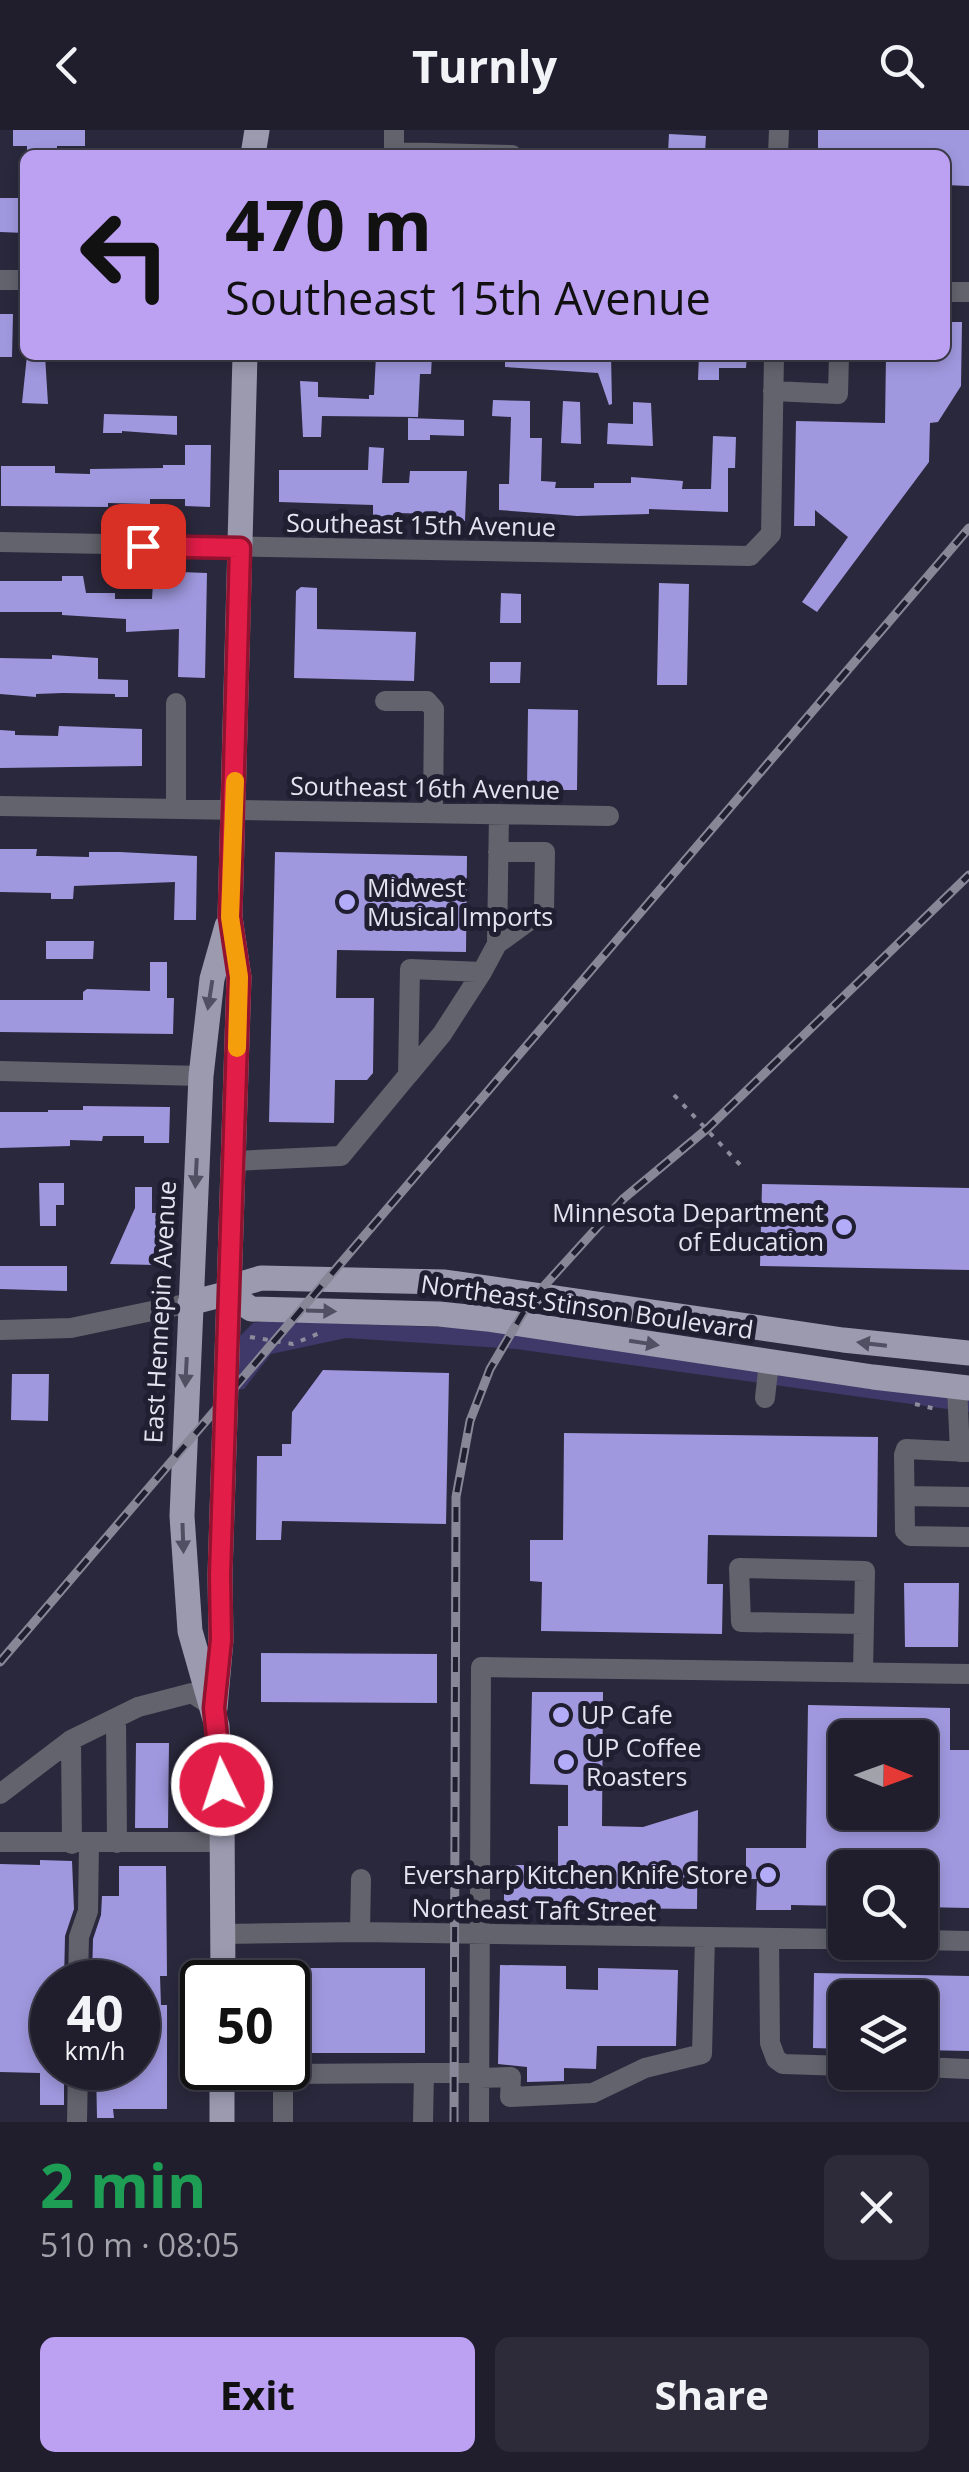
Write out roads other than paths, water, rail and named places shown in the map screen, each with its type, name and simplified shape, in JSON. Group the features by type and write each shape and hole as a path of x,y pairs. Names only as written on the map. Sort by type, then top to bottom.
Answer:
{"main road":[{"name":"East Hennepin Avenue","path":"214,1708 221,1640 239,977 230,917 245,360"},
{"name":"East Hennepin Avenue","path":"222,1960 222,1785 214,1708 190,1631 182,1516 201,1076 212,979 230,917"},
{"name":"Northeast Stinson Boulevard","path":"963,1388 439,1314 251,1309 229,1293 241,1284 261,1278 444,1282 843,1340 969,1354"},
{"path":"190,1303 229,1293"},
{"path":"222,2090 222,2122"}],"street":[{"path":"774,360 773,391 838,394 839,360"},
{"name":"Southeast 15th Avenue","path":"0,542 750,556 772,534 773,391"},
{"path":"384,701 427,701 434,709 433,813"},
{"path":"176,703 176,809"},
{"name":"Southeast 16th Avenue","path":"0,806 610,816"},
{"path":"497,944 499,814"},
{"path":"233,1161 341,1156 442,1034 497,944 544,910 544,852 498,852"},
{"path":"408,1075 410,969 482,972"},
{"path":"0,1071 201,1076"},
{"path":"0,1330 71,1328 190,1303"},
{"path":"764,1398 769,1362"},
{"path":"963,1388 965,1452 906,1450 905,1530 910,1536 969,1537"},
{"path":"905,1496 969,1498"},
{"path":"863,1672 866,1571 739,1568 741,1622 864,1624"},
{"path":"479,2122 481,1666 969,1674"},
{"path":"0,1794 71,1740 138,1706 192,1692 214,1708"},
{"path":"116,1718 117,1843"},
{"path":"71,1740 88,1911 79,1937 78,1960"},
{"path":"0,1842 222,1842"},
{"path":"360,1932 361,1879"},
{"name":"Northeast Taft Street","path":"223,1934 360,1932 828,1940"},
{"path":"310,2074 424,2072 510,2078 510,2097 577,2096 609,2088 645,2068 702,2054 704,1938"},
{"path":"770,1938 770,2043 776,2059 783,2064 828,2065"},
{"path":"938,1940 969,1941"},
{"path":"938,2068 969,2068"},
{"path":"424,2072 424,2122"},
{"path":"77,2122 78,2090"},
{"path":"283,2090 283,2122"}],"railway":[{"path":"0,1662 969,528"},
{"path":"454,2122 456,1497 470,1421 490,1369 523,1313 623,1199 708,1128 969,875"}],"place":[{"name":"Midwest Musical Imports","path":"347,902"},
{"name":"Minnesota Department of Education","path":"844,1227"},
{"name":"UP Cafe","path":"561,1715"},
{"name":"UP Coffee Roasters","path":"566,1762"},
{"name":"Eversharp Kitchen Knife Store","path":"768,1875"}]}
